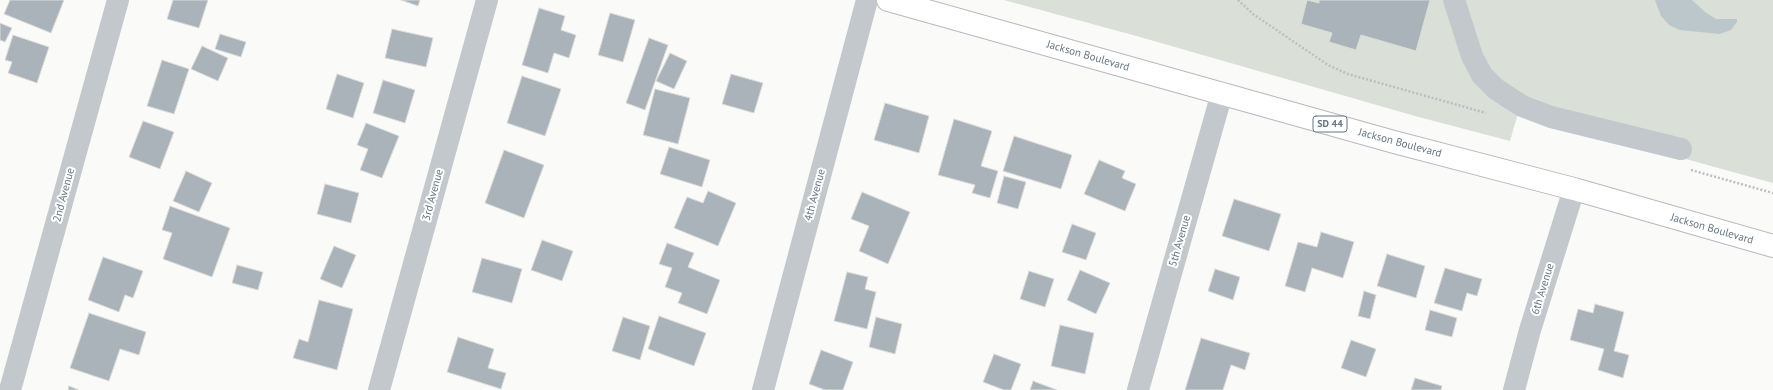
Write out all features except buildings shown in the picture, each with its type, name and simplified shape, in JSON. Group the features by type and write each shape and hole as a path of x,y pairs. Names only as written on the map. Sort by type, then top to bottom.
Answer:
{"main road":[{"name":"Jackson Boulevard","path":"888,0 1394,142 1574,189 1773,246"}],"street":[{"name":"2nd Avenue","path":"10,390 118,0"},
{"name":"3rd Avenue","path":"379,390 487,0"},
{"name":"4th Avenue","path":"763,390 868,0"},
{"path":"1454,0 1472,56 1482,75 1496,89 1508,97 1522,106 1551,117 1680,149"},
{"name":"5th Avenue","path":"1138,390 1222,93"},
{"name":"6th Avenue","path":"1514,390 1530,330 1574,189"}],"shaded area":[{"path":"1004,0 1773,0 1773,183 1518,113 1510,141 1415,116 1140,37"},
{"path":"1655,0 1692,0 1705,12 1716,19 1737,19 1737,22 1731,30 1720,34 1680,30 1669,25 1661,16"}]}
